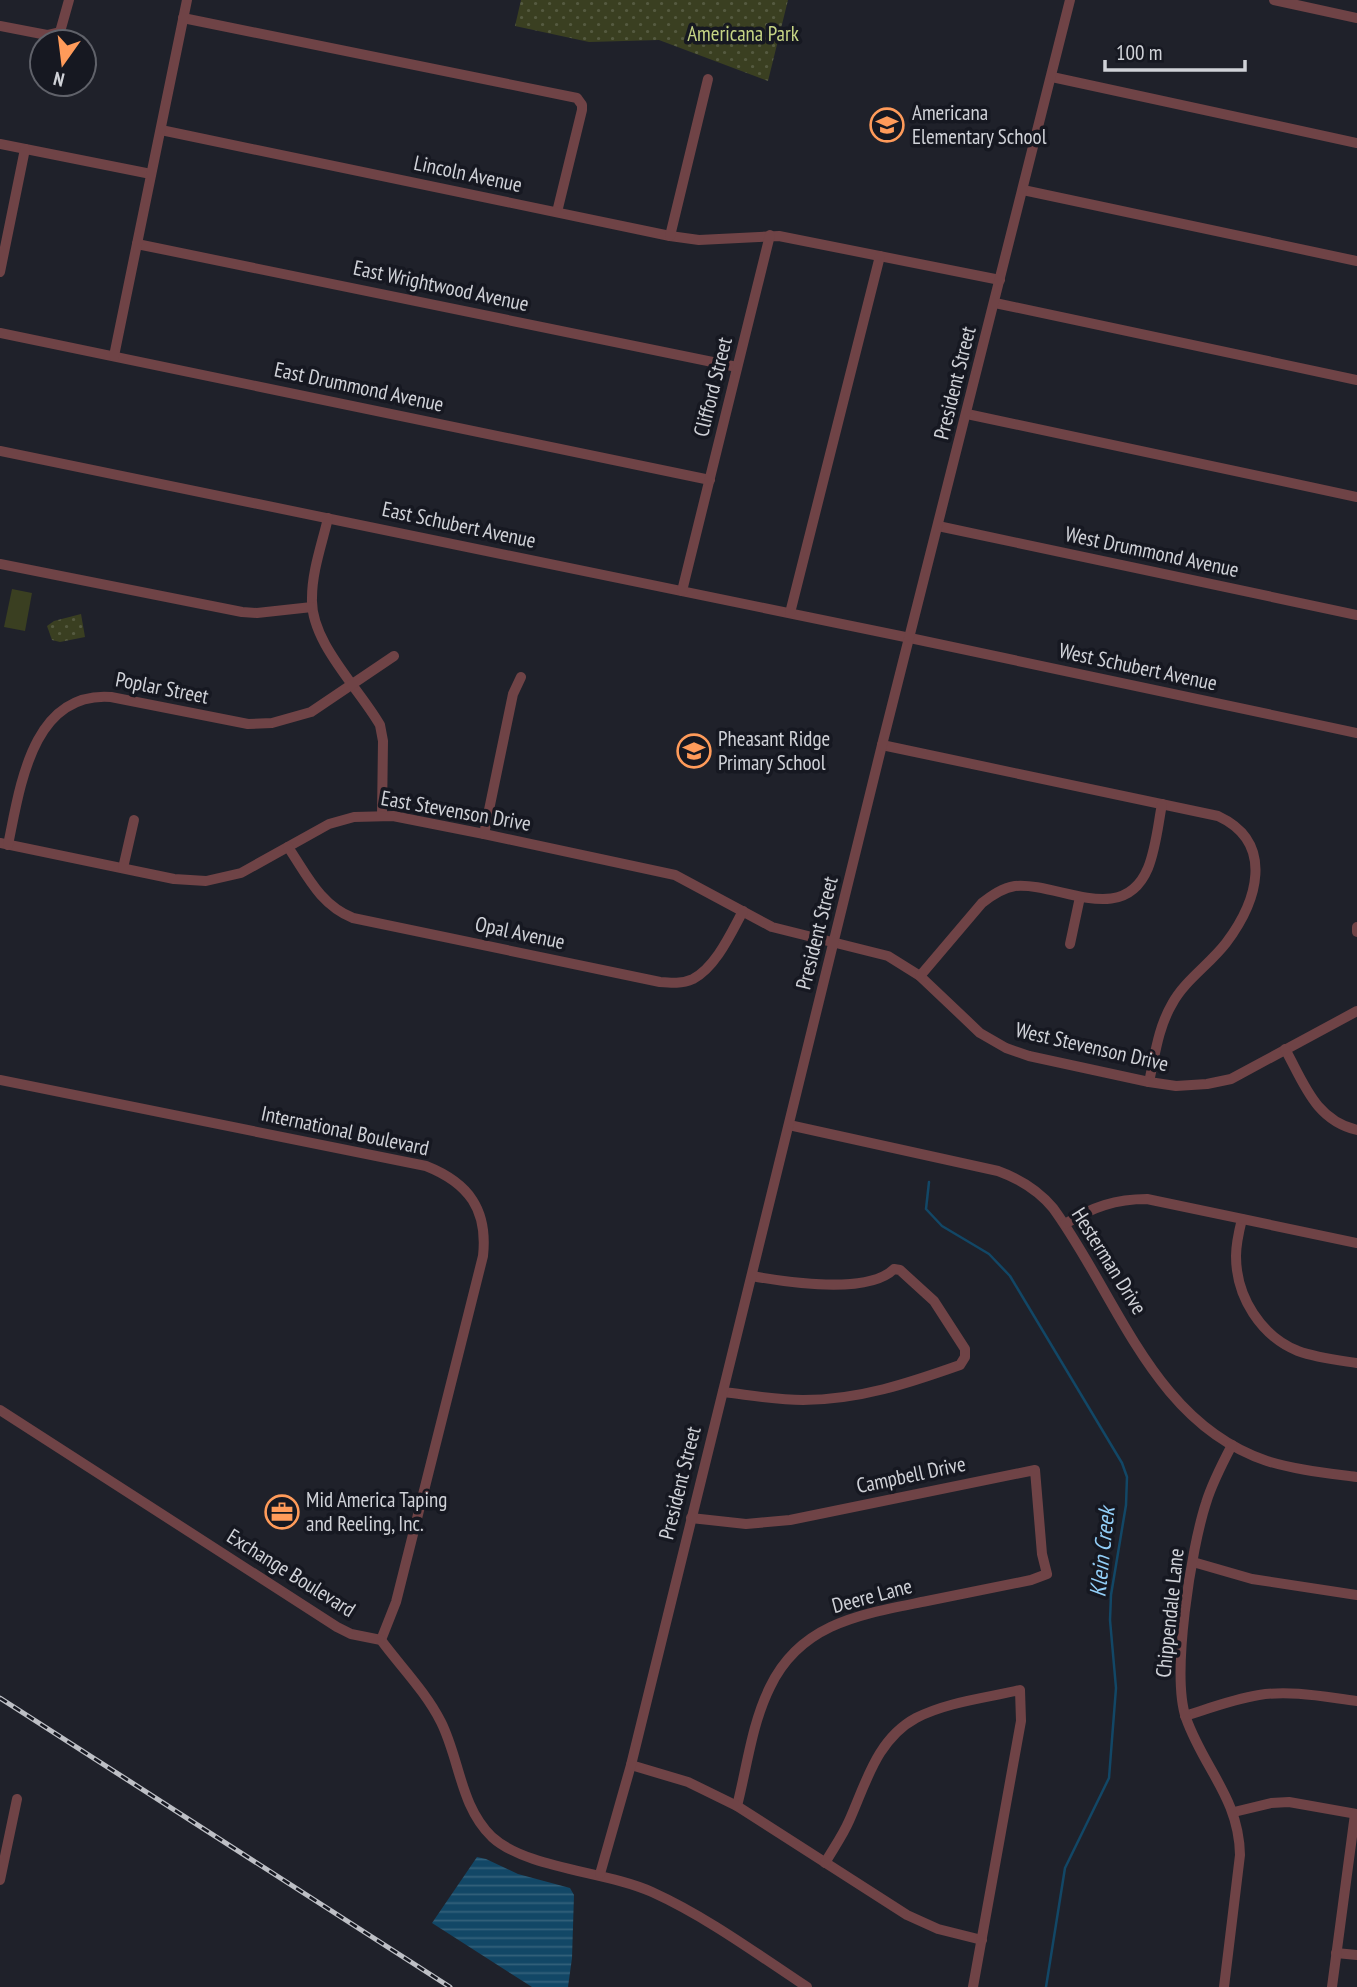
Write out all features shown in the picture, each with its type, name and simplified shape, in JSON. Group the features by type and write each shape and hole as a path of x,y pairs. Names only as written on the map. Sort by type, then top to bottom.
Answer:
{"street":[{"path":"0,26 47,35 60,32 69,0"},
{"path":"114,356 187,0"},
{"name":"President Street","path":"600,1874 631,1765 1070,0"},
{"path":"1274,0 1357,18"},
{"path":"183,18 573,97 581,102 582,110 557,212"},
{"path":"1052,77 1357,143"},
{"path":"670,236 708,79"},
{"name":"Lincoln Avenue","path":"161,130 670,236 710,240 770,235"},
{"path":"0,144 151,174"},
{"path":"0,272 25,149"},
{"path":"1023,190 1357,261"},
{"path":"770,235 1000,280"},
{"name":"Clifford Street","path":"682,591 770,235"},
{"name":"East Wrightwood Avenue","path":"137,244 737,367"},
{"path":"790,613 880,256"},
{"path":"995,303 1357,380"},
{"name":"East Drummond Avenue","path":"0,333 710,480"},
{"path":"967,414 1357,497"},
{"name":"East Schubert Avenue","path":"0,450 911,638"},
{"path":"328,518 313,586 312,607 324,642 372,710 382,733 382,815"},
{"name":"West Drummond Avenue","path":"938,526 1357,615"},
{"path":"0,564 242,612 312,607"},
{"name":"West Schubert Avenue","path":"911,638 1357,733"},
{"name":"Poplar Street","path":"4,844 26,763 39,739 72,703 93,697 111,697 248,724 272,723 311,712 394,656"},
{"path":"484,834 513,694 521,677"},
{"path":"883,746 1218,816 1240,829 1255,854 1256,878 1247,908 1217,953 1190,979 1172,1003 1160,1030 1149,1082"},
{"path":"920,976 982,903 999,891 1024,886 1105,900 1128,891 1142,878 1151,858 1163,804"},
{"name":"East Stevenson Drive","path":"4,844 174,879 206,881 241,873 329,824 354,817 382,815 676,875 772,927 834,942"},
{"path":"123,868 134,820"},
{"name":"Opal Avenue","path":"288,847 323,899 336,912 353,918 660,982 676,984 692,979 705,969 743,911"},
{"path":"1070,944 1080,897"},
{"name":"West Stevenson Drive","path":"834,942 888,956 920,976 980,1033 1006,1048 1030,1056 1149,1082 1190,1086 1231,1079 1357,1011"},
{"path":"1285,1049 1318,1108 1338,1124 1357,1130"},
{"name":"International Boulevard","path":"0,1080 426,1166 446,1174 461,1186 477,1206 484,1227 483,1256 396,1602 381,1640"},
{"name":"Hesterman Drive","path":"789,1125 998,1171 1022,1181 1037,1192 1065,1224 1161,1382 1193,1418 1232,1445 1265,1460 1357,1477"},
{"path":"1065,1224 1102,1205 1133,1199 1155,1200 1357,1243"},
{"path":"1242,1219 1236,1256 1239,1281 1245,1300 1260,1324 1297,1350 1357,1363"},
{"path":"723,1392 803,1400 860,1396 907,1384 960,1365 965,1357 965,1349 934,1301 900,1270 894,1269 880,1279 827,1284 796,1284 752,1276"},
{"name":"Exchange Boulevard","path":"0,1410 337,1627 351,1634 381,1640"},
{"name":"Chippendale Lane","path":"1224,1987 1240,1836 1234,1811 1185,1716 1180,1694 1180,1675 1193,1562 1206,1502 1232,1445"},
{"name":"Campbell Drive","path":"691,1518 746,1524 790,1520 1035,1469 1042,1554 1047,1574"},
{"path":"1193,1562 1268,1582 1357,1595"},
{"name":"Deere Lane","path":"737,1805 760,1714 770,1688 785,1664 803,1645 823,1630 852,1618 1031,1580 1047,1574"},
{"path":"381,1640 430,1702 442,1723 476,1819 513,1852 600,1874 650,1891 683,1907 807,1987"},
{"path":"825,1863 848,1824 871,1767 891,1739 913,1720 928,1713 1020,1690 1021,1721 972,1987"},
{"path":"1185,1716 1236,1700 1278,1693 1357,1701"},
{"path":"631,1765 688,1782 737,1805 907,1915 938,1929 982,1940"},
{"path":"0,1880 17,1799"},
{"path":"1234,1811 1289,1802 1356,1814 1332,1987"},
{"path":"1336,1953 1357,1955"}],"green space":[{"name":"Americana Park","path":"521,0 788,0 768,81 659,40 589,42 515,26"},
{"path":"12,589 32,593 25,631 4,627"},
{"path":"81,614 85,637 60,642 52,640 47,626 54,621"}],"water":[{"path":"477,1857 518,1874 570,1888 574,1895 572,1958 568,1987 532,1987 432,1923"}],"waterway":[{"name":"Klein Creek","path":"929,1182 926,1209 942,1226 989,1254 1010,1276 1122,1463 1127,1477 1126,1505 1111,1595 1110,1620 1116,1688 1109,1778 1065,1868 1046,1987"}],"railway":[{"path":"0,1698 450,1987"}],"place":[{"name":"Americana Elementary School","path":"887,125"},
{"name":"Pheasant Ridge Primary School","path":"694,751"},
{"name":"Mid America Taping and Reeling, Inc.","path":"282,1512"}]}
